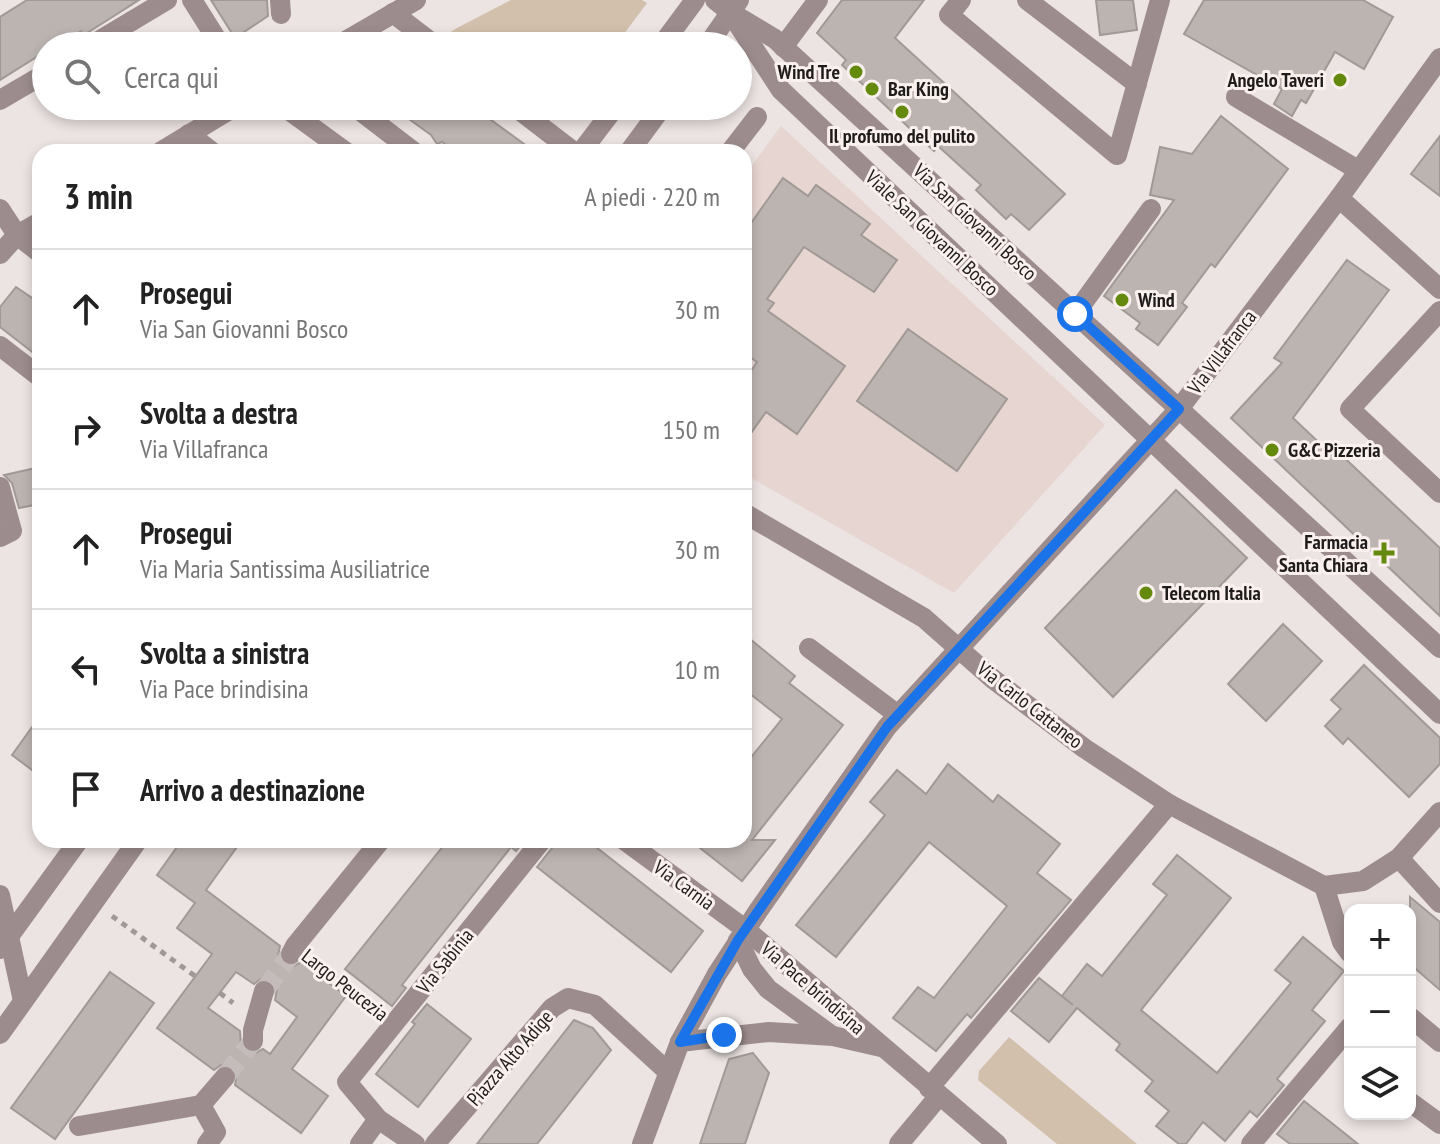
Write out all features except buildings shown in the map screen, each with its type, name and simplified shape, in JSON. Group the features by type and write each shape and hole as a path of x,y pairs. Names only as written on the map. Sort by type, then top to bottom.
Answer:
{"street":[{"path":"113,32 167,0"},
{"path":"192,0 212,32"},
{"path":"361,32 416,0"},
{"path":"671,32 695,0"},
{"path":"783,47 818,0"},
{"path":"961,0 949,15 1117,155 1160,0"},
{"path":"1027,0 1137,84"},
{"path":"714,32 728,4"},
{"name":"Via San Giovanni Bosco","path":"728,4 775,39 1440,648"},
{"name":"Viale San Giovanni Bosco","path":"728,4 745,32"},
{"path":"393,13 418,32"},
{"name":"Viale San Giovanni Bosco","path":"752,43 781,90 1151,440"},
{"name":"Via Villafranca","path":"642,1144 680,1042 742,935 898,715 1179,409 1339,198 1440,58"},
{"path":"0,100 32,81"},
{"path":"1236,97 1358,170"},
{"path":"736,144 757,117"},
{"path":"173,144 212,120"},
{"path":"302,120 335,144"},
{"path":"372,120 404,144"},
{"path":"532,120 564,144"},
{"path":"587,144 605,120"},
{"path":"635,144 653,120"},
{"path":"189,134 202,144"},
{"path":"1339,198 1440,289"},
{"path":"0,209 17,235 32,247"},
{"path":"1075,314 1151,209"},
{"path":"0,254 17,235 32,227"},
{"path":"1440,311 1350,409 1440,493"},
{"path":"0,346 32,371"},
{"path":"1151,440 1440,714"},
{"path":"0,487 12,531 0,537"},
{"name":"Via Carlo Cattaneo","path":"752,518 924,618 993,679 1084,748 1169,804 1324,886"},
{"path":"809,648 898,715"},
{"path":"899,1144 934,1092 1169,804"},
{"path":"1344,945 1324,886 1363,881 1399,858 1440,812"},
{"path":"4,944 73,848"},
{"path":"0,1034 132,848"},
{"name":"Largo Peucezia","path":"293,950 375,848"},
{"name":"Via Sabinia","path":"378,1119 347,1082 536,848"},
{"name":"Via Carnia","path":"634,848 742,935"},
{"path":"1399,858 1440,903"},
{"path":"0,895 4,944 23,1001"},
{"name":"Via Pace brindisina","path":"742,935 752,969 768,989 833,1036"},
{"name":"Via Pace brindisina","path":"742,935 854,1020 881,1047 997,1144"},
{"path":"253,1041 264,991"},
{"name":"Piazza Alto Adige","path":"435,1144 552,1008 568,998 595,1005 667,1071"},
{"path":"1416,1022 1440,1042"},
{"name":"Via Pace brindisina","path":"680,1042 769,1032 833,1036 881,1047"},
{"path":"1251,1144 1343,1050"},
{"path":"79,1126 201,1105 225,1077"},
{"path":"201,1105 212,1138"},
{"path":"1416,1106 1440,1124"},
{"path":"360,1144 378,1119 415,1144"}],"path":[{"path":"93,902 195,976"},
{"name":"Largo Peucezia","path":"293,950 395,1023"},
{"path":"220,993 233,1003"}],"shaded area":[{"path":"511,0 642,0 647,3 625,32 451,32"},
{"path":"781,126 1105,425 954,593 752,479 752,165"},
{"path":"1009,1037 1137,1144 1057,1144 978,1080 979,1071"}],"tunnel":[{"path":"264,991 291,954"},
{"path":"225,1077 253,1041"}],"place":[{"name":"Wind Tre","path":"856,72"},
{"name":"Angelo Taveri","path":"1340,80"},
{"name":"Bar King","path":"872,89"},
{"name":"Il profumo del pulito","path":"902,112"},
{"name":"Wind","path":"1122,300"},
{"name":"G&C Pizzeria","path":"1272,450"},
{"name":"Farmacia Santa Chiara","path":"1384,553"},
{"name":"Telecom Italia","path":"1146,593"}],"route":[{"path":"724,1035 680,1042 738,940 887,727 1179,409 1075,314"}]}
